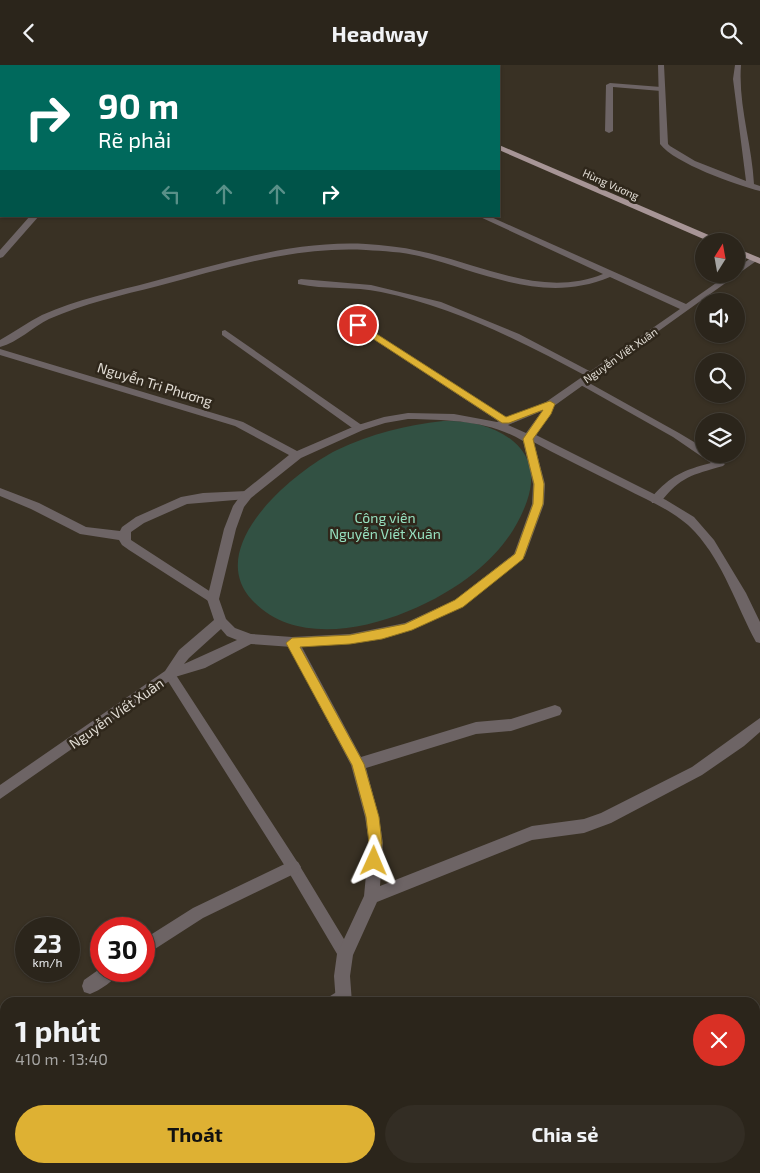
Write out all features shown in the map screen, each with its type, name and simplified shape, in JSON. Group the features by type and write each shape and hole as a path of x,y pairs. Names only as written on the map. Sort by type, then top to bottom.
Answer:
{"main road":[{"name":"Hùng Vương","path":"500,147 697,233"},
{"path":"745,255 758,260"}],"street":[{"path":"661,65 664,141 667,148 692,163 760,189"},
{"path":"738,65 738,92 750,165 750,185"},
{"path":"609,77 609,131"},
{"path":"610,85 661,89"},
{"path":"0,255 34,217"},
{"path":"484,217 686,308"},
{"path":"0,344 46,317 106,297 249,259 316,248 366,247 418,253 518,281 554,285 588,283 610,274"},
{"name":"Nguyễn Viết Xuân","path":"745,267 758,260"},
{"path":"301,282 366,287 419,298 498,326 592,375"},
{"name":"Nguyễn Viết Xuân","path":"502,423 550,404 721,283"},
{"path":"358,325 502,423 656,500 691,521 706,539 742,597 753,617 760,638"},
{"path":"225,333 359,428"},
{"name":"Nguyễn Tri Phương","path":"0,352 239,424 297,455"},
{"path":"502,423 444,415 408,415 359,428 297,455 247,495 239,506 230,529 213,599 221,621 231,632 250,639 292,643 350,639 382,634 408,627 459,603 520,556 538,504 539,484 529,437 546,414 550,404"},
{"path":"0,492 35,506 84,531 124,536"},
{"path":"213,599 133,547 126,542 124,536 126,531 140,520 185,500 247,495"},
{"name":"Nguyễn Viết Xuân","path":"0,793 171,674 184,654 221,621"},
{"path":"171,674 190,668 250,639"},
{"path":"292,643 358,764 368,798 376,843 372,897 345,954 340,997"},
{"path":"358,764 476,728 511,725 555,711"},
{"path":"372,897 532,833 595,823 697,771 758,729"},
{"path":"155,941 198,913 293,867"},
{"path":"90,987 97,982"}],"lane":[{"path":"582,382 695,447"},
{"path":"656,500 667,485 681,474 720,464 719,463"},
{"path":"171,674 293,867 345,954"}],"green space":[{"name":"Công viên Nguyễn Viết Xuân","path":"443,421 462,421 489,427 497,431 519,447 530,468 531,484 523,512 506,541 483,566 452,589 425,604 395,616 364,625 332,629 302,627 275,618 252,600 240,579 238,557 246,535 260,513 278,493 298,475 337,450 350,444 389,431"}],"route":[{"path":"358,325 430,370 478,405 505,421 550,404 546,414 528,439 539,484 538,504 520,556 459,603 408,627 382,634 350,639 292,643 358,764 372,817 376,843 374,861"}]}
